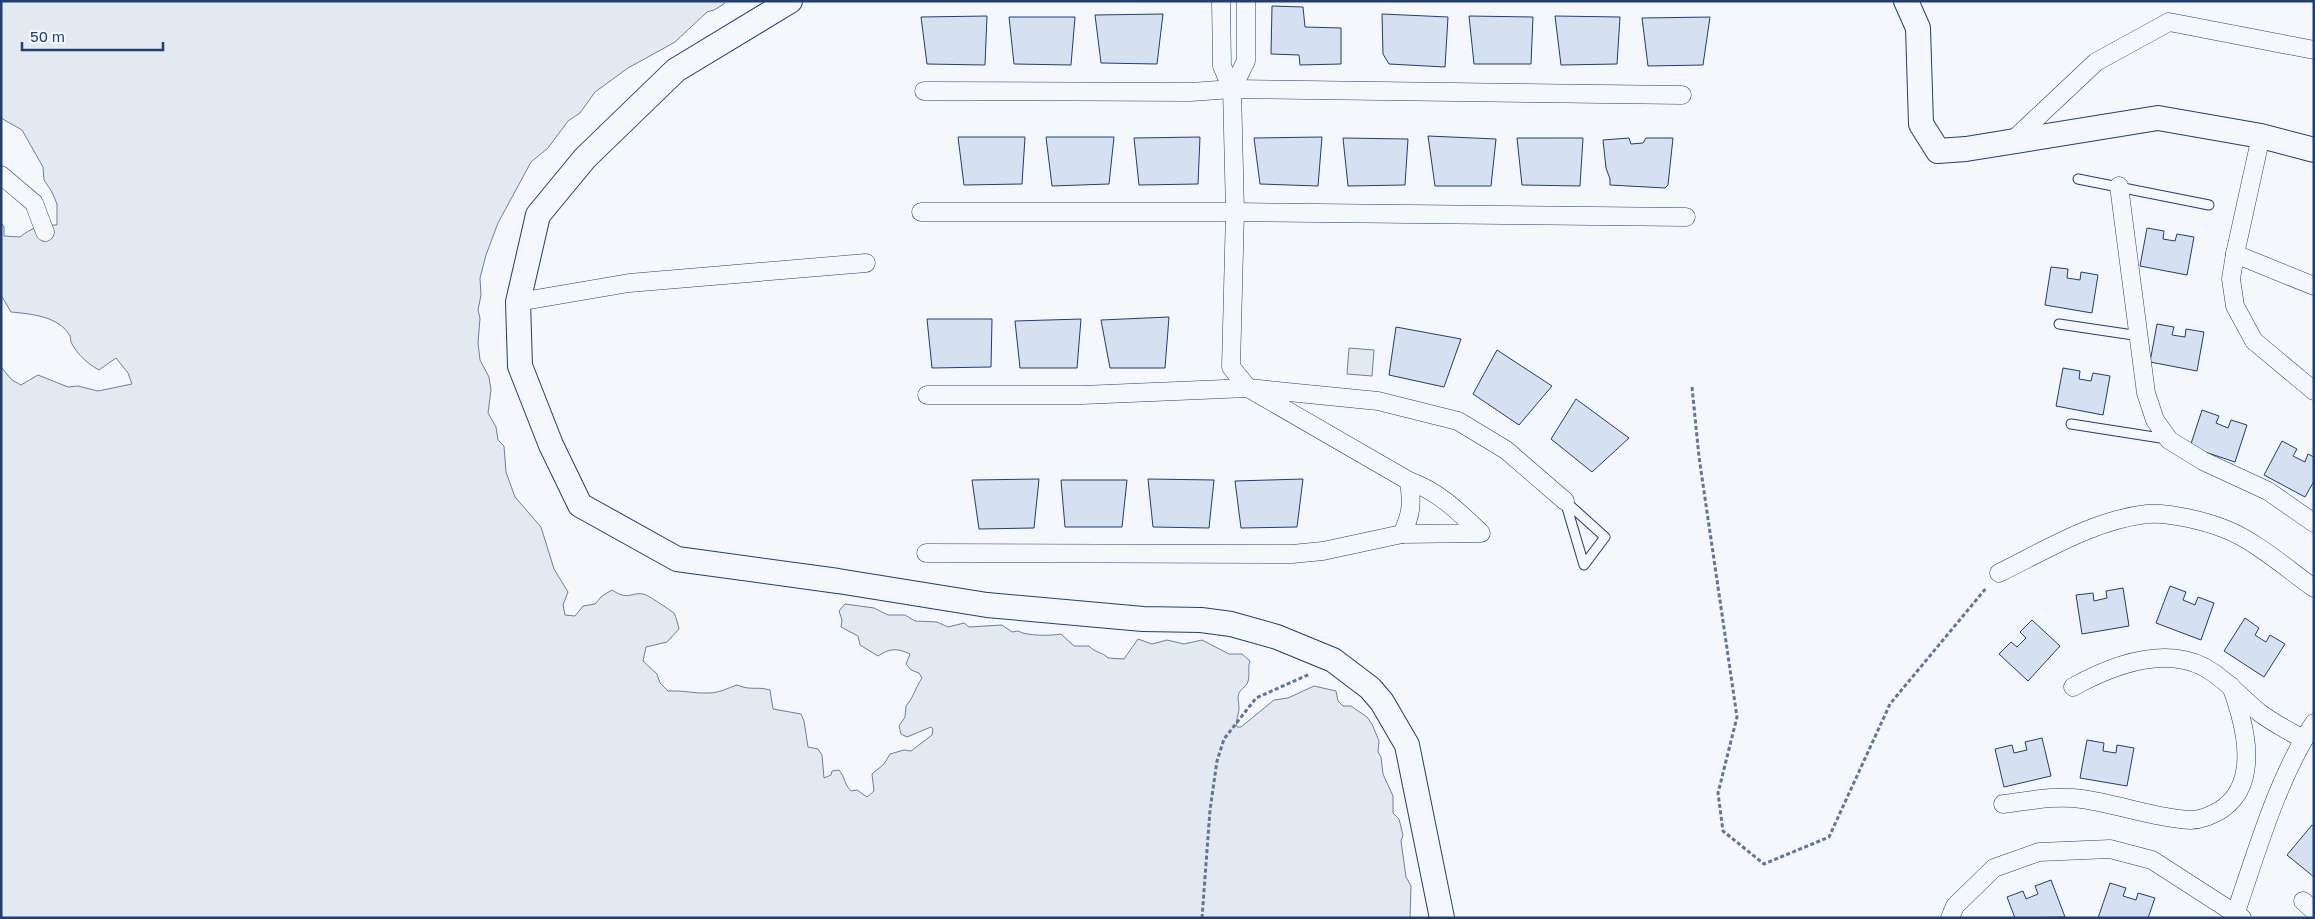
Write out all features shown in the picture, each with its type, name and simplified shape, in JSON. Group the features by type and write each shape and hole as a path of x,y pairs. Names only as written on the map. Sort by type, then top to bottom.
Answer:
{"street":[{"path":"790,1 676,70 585,158 538,215 518,302 520,366 551,445 580,505 677,559 838,581 987,605 1143,619 1201,620 1231,624 1277,637 1333,660 1370,688 1382,702 1407,745 1442,918"},
{"path":"926,553 1292,554 1323,551 1402,534 1481,533 1453,507 1427,487 1409,481 1248,388 1231,367 1235,212 1232,89 1222,66 1221,1"},
{"path":"1232,89 1246,61 1246,1"},
{"path":"1906,1 1918,28 1920,124 1938,151 1966,149 2158,118 2261,136 2314,150"},
{"path":"2010,142 2096,62 2169,22 2314,50"},
{"path":"924,91 1191,92 1232,89 1682,95"},
{"path":"2261,136 2234,254 2231,279 2235,306 2254,340 2314,391"},
{"path":"1,175 34,203 45,232"},
{"path":"2119,186 2146,393 2155,420 2169,440 2203,461 2268,491 2314,523"},
{"path":"921,212 1235,212 1686,217"},
{"path":"2234,254 2314,286"},
{"path":"518,302 630,282 866,263"},
{"path":"927,395 1082,395 1248,388 1378,401 1458,421 1506,450 1565,501"},
{"path":"1402,534 1409,519 1412,502 1409,481"},
{"path":"1999,573 2101,524 2148,514 2189,518 2226,529 2261,550 2314,588"},
{"path":"2073,687 2117,665 2159,659 2181,659 2204,667 2231,686 2261,714 2303,739"},
{"path":"2002,804 2056,797 2081,799 2191,820 2208,817 2226,806 2238,792 2244,773 2247,751 2239,708 2231,686"},
{"path":"1950,918 1955,906 1994,868 2039,852 2110,849 2152,860 2239,915 2271,812 2303,739 2314,723"}],"lane":[{"path":"2078,179 2210,205"},
{"path":"2059,324 2140,336"},
{"path":"2071,424 2169,440"},
{"path":"1565,501 1605,536 1584,565 1576,538 1565,501"}],"path":[{"path":"1692,387 1699,457 1737,717 1718,793 1723,831 1764,864 1829,838 1890,704 1999,573"},
{"path":"1202,918 1210,810 1217,761 1224,739 1256,698 1312,673 1333,660"}],"shaded area":[{"path":"1,1 724,1 724,4 707,12 675,42 628,68 595,92 580,113 568,121 548,148 531,162 498,223 480,278 481,295 478,310 480,318 478,343 480,360 489,377 491,390 488,413 496,427 498,440 504,446 506,472 515,497 541,527 554,569 568,592 563,605 565,615 575,616 583,606 595,604 602,596 612,590 626,596 643,594 654,599 674,613 679,629 667,642 646,647 643,661 657,674 660,683 668,691 713,693 737,685 770,690 773,709 801,714 808,747 818,749 822,755 824,778 831,775 832,771 839,770 851,791 857,790 867,797 874,791 872,774 884,764 890,754 904,750 911,751 932,735 933,729 931,727 907,737 901,734 899,726 905,717 906,706 922,678 919,673 911,670 906,664 910,654 894,650 886,651 878,656 860,645 858,636 841,627 842,620 839,611 845,604 874,608 888,615 905,615 915,621 937,622 948,627 964,623 969,627 1002,625 1012,632 1018,631 1039,635 1061,634 1074,646 1089,646 1108,658 1124,659 1138,639 1152,644 1167,640 1184,644 1202,640 1229,654 1242,654 1250,661 1247,684 1238,695 1237,727 1241,727 1274,700 1288,698 1314,686 1336,691 1338,701 1343,706 1351,706 1367,717 1372,724 1379,741 1378,752 1381,757 1383,774 1393,796 1393,813 1399,819 1403,835 1401,841 1406,877 1411,886 1410,918 1,918 1,367 12,380 21,385 38,375 68,387 78,386 98,391 132,384 128,373 116,358 99,370 80,355 71,343 70,336 59,324 44,317 11,312 1,295 1,222 4,227 4,236 20,237 37,227 57,225 57,204 44,180 43,167 22,130 1,118"},
{"path":"1349,348 1374,350 1372,376 1347,374"}],"building":[{"path":"1272,6 1303,7 1305,27 1341,28 1341,64 1300,65 1299,55 1271,54"},
{"path":"1163,14 1157,64 1101,63 1095,15"},
{"path":"1382,14 1448,17 1445,67 1389,64 1383,54"},
{"path":"987,16 985,65 927,64 921,17"},
{"path":"1469,16 1533,17 1531,64 1474,64"},
{"path":"1555,16 1620,17 1617,64 1561,65"},
{"path":"1009,17 1075,17 1071,65 1014,64"},
{"path":"1710,17 1703,65 1648,66 1642,18"},
{"path":"1428,136 1496,139 1491,186 1435,186"},
{"path":"958,137 1025,137 1022,184 964,185"},
{"path":"1046,137 1114,137 1109,184 1052,186"},
{"path":"1200,137 1198,184 1139,185 1134,138"},
{"path":"1322,137 1318,186 1260,184 1254,138"},
{"path":"1343,138 1408,139 1405,185 1348,186"},
{"path":"1517,138 1583,138 1580,186 1522,185"},
{"path":"1629,138 1631,144 1643,143 1646,138 1673,138 1668,185 1665,188 1610,185 1603,140"},
{"path":"2147,228 2164,231 2163,239 2175,241 2177,234 2194,237 2187,275 2140,266"},
{"path":"2051,267 2068,269 2067,278 2080,280 2081,272 2098,275 2092,313 2045,305"},
{"path":"1169,317 1165,368 1110,368 1101,320"},
{"path":"927,319 992,319 991,367 932,368"},
{"path":"1081,319 1077,368 1020,368 1015,321"},
{"path":"2157,324 2174,327 2172,335 2185,337 2186,329 2204,332 2197,371 2150,362"},
{"path":"1396,327 1461,339 1444,387 1389,375"},
{"path":"1497,350 1552,386 1519,425 1473,394"},
{"path":"2063,368 2080,371 2079,379 2091,381 2093,373 2110,376 2103,415 2056,406"},
{"path":"1576,399 1629,438 1592,472 1551,439"},
{"path":"2202,410 2219,416 2216,423 2228,428 2231,420 2247,425 2235,462 2190,447"},
{"path":"2282,441 2297,449 2293,456 2305,462 2308,454 2314,457 2314,481 2305,497 2264,475"},
{"path":"1039,479 1034,528 979,529 972,480"},
{"path":"1148,479 1214,480 1209,528 1153,527"},
{"path":"1303,479 1297,527 1241,528 1235,481"},
{"path":"1061,480 1127,480 1122,527 1065,527"},
{"path":"2170,586 2186,592 2183,600 2195,605 2198,597 2214,603 2201,640 2156,623"},
{"path":"2123,588 2129,626 2082,634 2076,595 2093,593 2094,601 2107,598 2106,591"},
{"path":"2245,618 2259,628 2255,635 2266,642 2270,635 2285,644 2264,677 2224,651"},
{"path":"2032,620 2060,646 2028,681 1999,654 2011,642 2017,647 2026,638 2020,632"},
{"path":"2042,738 2051,776 2004,787 1995,749 2012,745 2014,753 2027,750 2025,742"},
{"path":"2087,740 2104,743 2103,751 2116,753 2117,745 2134,748 2127,786 2080,778"},
{"path":"2312,825 2314,827 2314,877 2287,855"},
{"path":"2051,880 2065,917 2015,918 2007,897 2023,891 2026,899 2038,894 2035,886"},
{"path":"2110,883 2126,888 2123,896 2136,900 2138,893 2155,898 2148,918 2098,918"}]}
